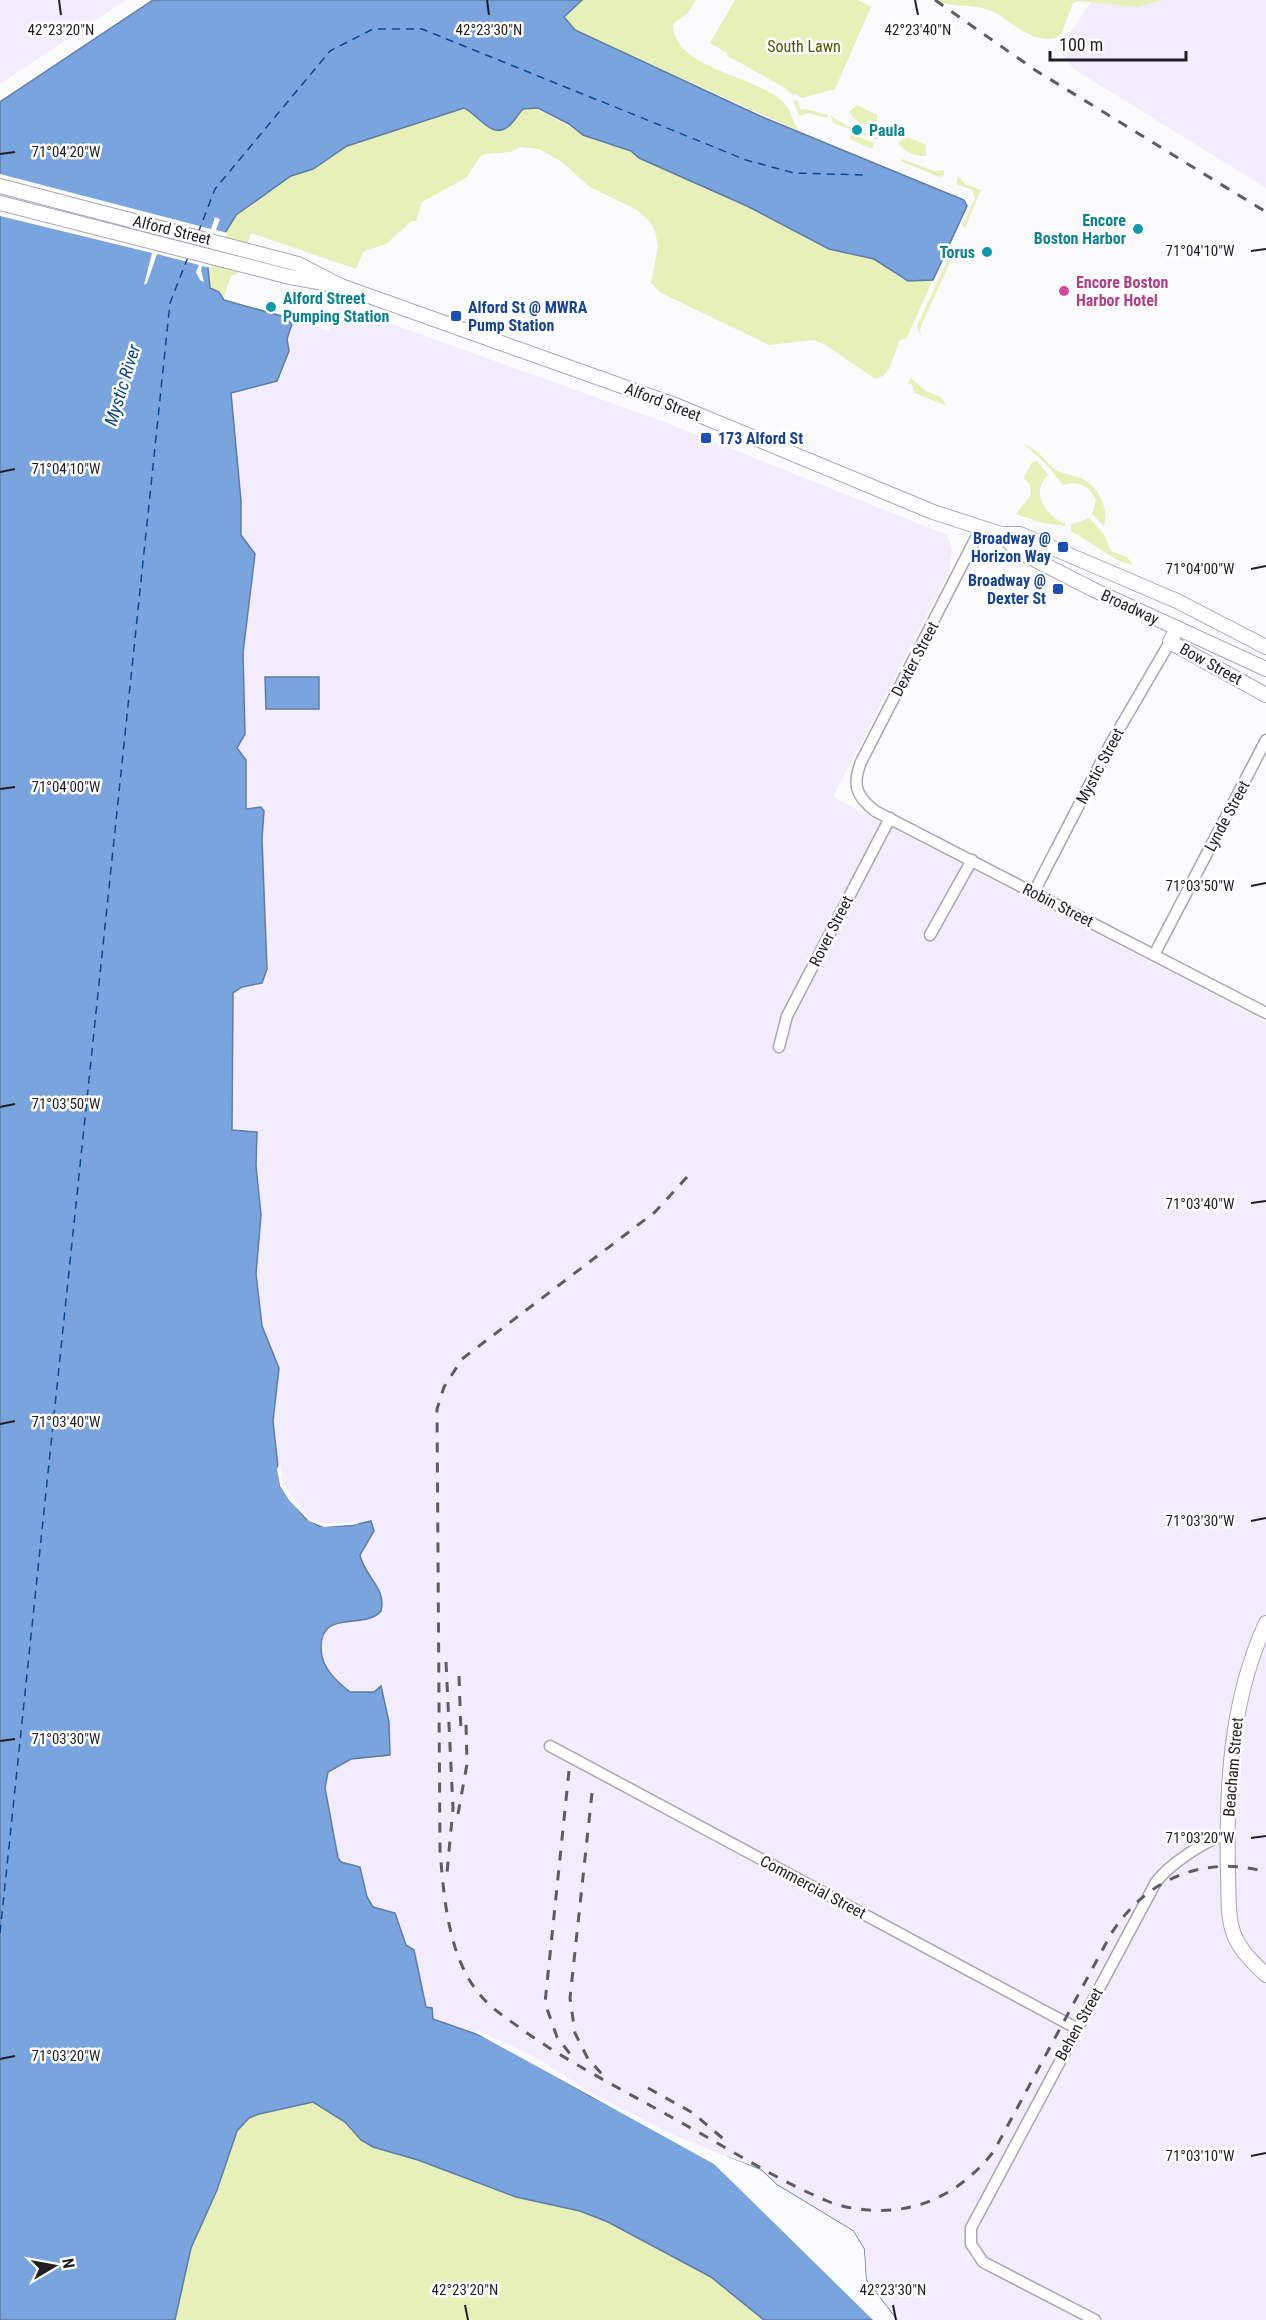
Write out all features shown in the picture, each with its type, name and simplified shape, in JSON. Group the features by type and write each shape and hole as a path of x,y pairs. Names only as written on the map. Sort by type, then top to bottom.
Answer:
{"main road":[{"name":"Alford Street","path":"0,186 277,258 312,270 341,286 675,405 933,512 981,528"},
{"name":"Alford Street","path":"0,203 290,277 341,286"},
{"name":"Broadway","path":"981,528 1001,534 1020,534 1177,601 1266,647"},
{"name":"Broadway","path":"1001,534 1018,551 1147,616 1266,669"},
{"name":"Bow Street","path":"1177,628 1170,642 1266,694"},
{"name":"Beacham Street","path":"1266,1623 1249,1664 1239,1699 1227,1836 1230,1916 1233,1932 1247,1956 1266,1975"}],"street":[{"name":"Dexter Street","path":"856,791 855,777 861,762 981,528"},
{"name":"Mystic Street","path":"1034,892 1111,743 1170,642"},
{"name":"Lynde Street","path":"1154,955 1266,741"},
{"name":"Robin Street","path":"856,791 862,801 891,818 1266,1013"},
{"name":"Rover Street","path":"779,1047 787,1016 891,818"},
{"path":"930,935 972,860"},
{"name":"Commercial Street","path":"550,1746 1076,2028"},
{"name":"Behen Street","path":"1095,2320 982,2262 971,2244 971,2228 1076,2028 1160,1877 1210,1840 1227,1836"}],"shaded area":[{"path":"0,0 126,0 0,84"},
{"path":"1092,0 1266,0 1266,188 1074,69 1059,50"},
{"path":"339,305 667,423 947,535 952,549 949,572 833,797 1266,1022 1266,2320 897,2320 866,2280 864,2249 856,2235 777,2185 760,2170 728,2157 717,2158 619,2111 493,2040 466,2029 232,1966 268,1340 262,1326 256,1274 261,1215 256,1166 257,1132 232,1130 233,993 242,987 257,986 267,969 262,838 264,811 261,807 246,809 237,748 245,734 243,653 249,596 241,535 241,501 231,393 272,314 329,331"}],"green space":[{"path":"582,0 696,0 688,13 673,24 677,39 686,51 718,70 771,93 789,109 796,126 803,133 575,30 564,17"},
{"name":"South Lawn","path":"735,0 858,0 871,7 835,89 802,98 794,93 794,96 710,43"},
{"path":"936,0 1163,0 1138,7 1077,1 1073,3 1062,32 1056,38 1045,39 1028,33 986,9 948,4"},
{"path":"793,100 798,101 801,110 806,109 828,115 827,118 808,113 799,116"},
{"path":"857,105 877,115 877,125 864,124 855,119 849,112"},
{"path":"532,107 573,128 631,151 639,158 747,206 829,249 874,259 900,278 933,280 906,339 900,340 889,369 883,376 875,379 827,346 814,340 769,345 661,293 651,283 658,247 655,231 650,222 637,210 590,187 562,162 539,149 520,147 510,152 486,154 480,157 467,177 422,202 416,221 412,221 386,244 363,252 356,269 251,233 237,274 231,276 224,297 210,288 208,268 212,254 236,215 291,176 314,169 347,146 464,108 484,125 509,127 523,109"},
{"path":"831,116 849,127 859,127 878,140 833,123"},
{"path":"852,134 874,143 872,149 849,139"},
{"path":"906,136 926,145 926,156 907,152 898,143"},
{"path":"902,159 934,171 944,170 944,175 939,177 901,161"},
{"path":"958,176 965,184 981,190 965,228 962,226 975,198 972,190 956,184"},
{"path":"954,246 957,247 920,328 921,338 917,326"},
{"path":"911,378 926,391 941,397 947,406 915,393 912,385 908,383"},
{"path":"1024,444 1037,452 1055,469 1078,477 1091,485 1103,504 1104,526 1092,514 1096,500 1090,491 1074,483 1063,485 1048,466"},
{"path":"1037,461 1048,475 1040,489 1043,504 1052,516 1066,524 1065,526 1042,523 1016,514 1031,495 1030,485 1024,478 1032,462"},
{"path":"1089,518 1104,534 1111,551 1127,557 1133,565 1119,561 1071,531 1071,525"},
{"path":"313,2102 345,2122 361,2140 387,2151 418,2160 516,2197 580,2211 608,2222 711,2277 764,2320 175,2320 191,2248 217,2190 237,2131 249,2118 259,2114"}],"water":[{"name":"Mystic River","path":"153,0 582,0 564,17 575,30 760,116 964,200 967,206 933,280 908,281 874,259 829,249 747,206 639,158 631,151 583,135 569,124 538,108 523,109 510,125 498,130 492,129 464,108 347,146 313,169 291,176 236,215 212,254 208,268 210,288 219,292 224,300 285,317 292,324 287,339 289,351 277,381 231,393 241,501 241,535 255,554 243,653 245,734 237,748 246,760 246,809 261,807 264,811 262,839 267,969 262,983 242,987 233,993 232,1130 257,1132 256,1166 261,1215 256,1274 262,1326 279,1368 273,1421 280,1486 305,1518 319,1526 350,1526 371,1521 374,1531 360,1555 381,1596 381,1611 374,1617 335,1624 327,1629 322,1637 321,1650 327,1668 335,1679 350,1692 374,1692 381,1686 389,1722 390,1755 351,1759 328,1772 325,1788 338,1858 341,1862 360,1867 367,1897 373,1907 395,1913 406,1945 414,1950 426,2007 432,2008 433,2019 493,2040 590,2096 717,2158 727,2157 761,2170 777,2185 853,2231 864,2249 866,2280 897,2320 764,2320 711,2277 608,2222 580,2211 516,2197 418,2160 373,2147 361,2140 345,2122 313,2102 259,2114 249,2118 237,2131 217,2190 191,2248 175,2320 0,2320 0,102"},
{"path":"265,677 319,677 319,709 266,709"}],"pier":[{"path":"0,174 211,229 215,217 220,219 216,230 228,233 215,255 211,268 202,266 204,282 200,280 196,272 199,265 157,254 147,283 144,285 152,253 0,216"},
{"path":"280,1463 283,1485 310,1519 324,1524 355,1522 359,1524 324,1527 309,1521 289,1500 280,1486 277,1469"},
{"path":"477,2030 533,2056 591,2093 671,2134 761,2170 777,2185 853,2231 864,2249 866,2280 897,2320 873,2320 714,2164 476,2033"}],"ferry route":[{"path":"198,233 215,189 330,51 373,29 422,29 746,160 794,173 865,175"},
{"path":"0,1933 170,303 188,257"}],"railway":[{"path":"935,0 1035,70 1266,212"},
{"path":"687,1177 655,1212 462,1359 444,1387 437,1409 440,1850 443,1888 455,1946 461,1964 481,1996 503,2016 564,2057 806,2192 846,2207 869,2210 906,2208 923,2204 954,2188 969,2178 994,2151 1111,1934 1141,1899 1158,1886 1198,1869 1243,1867 1266,1872"},
{"path":"446,1662 453,1808 447,1873"},
{"path":"459,1676 461,1733"},
{"path":"458,1814 467,1764 466,1724"},
{"path":"569,1771 545,2003 557,2037 574,2059"},
{"path":"592,1793 570,1998 575,2033 588,2059 602,2074"},
{"path":"648,2088 693,2113 727,2142"}],"place":[{"name":"Paula","path":"857,130"},
{"name":"Encore Boston Harbor","path":"1138,229"},
{"name":"Torus","path":"987,252"},
{"name":"Encore Boston Harbor Hotel","path":"1064,291"},
{"name":"Alford Street Pumping Station","path":"271,307"},
{"name":"Alford St @ MWRA Pump Station","path":"456,316"},
{"name":"173 Alford St","path":"706,438"},
{"name":"Broadway @ Horizon Way","path":"1063,547"},
{"name":"Broadway @ Dexter St","path":"1058,589"}]}
